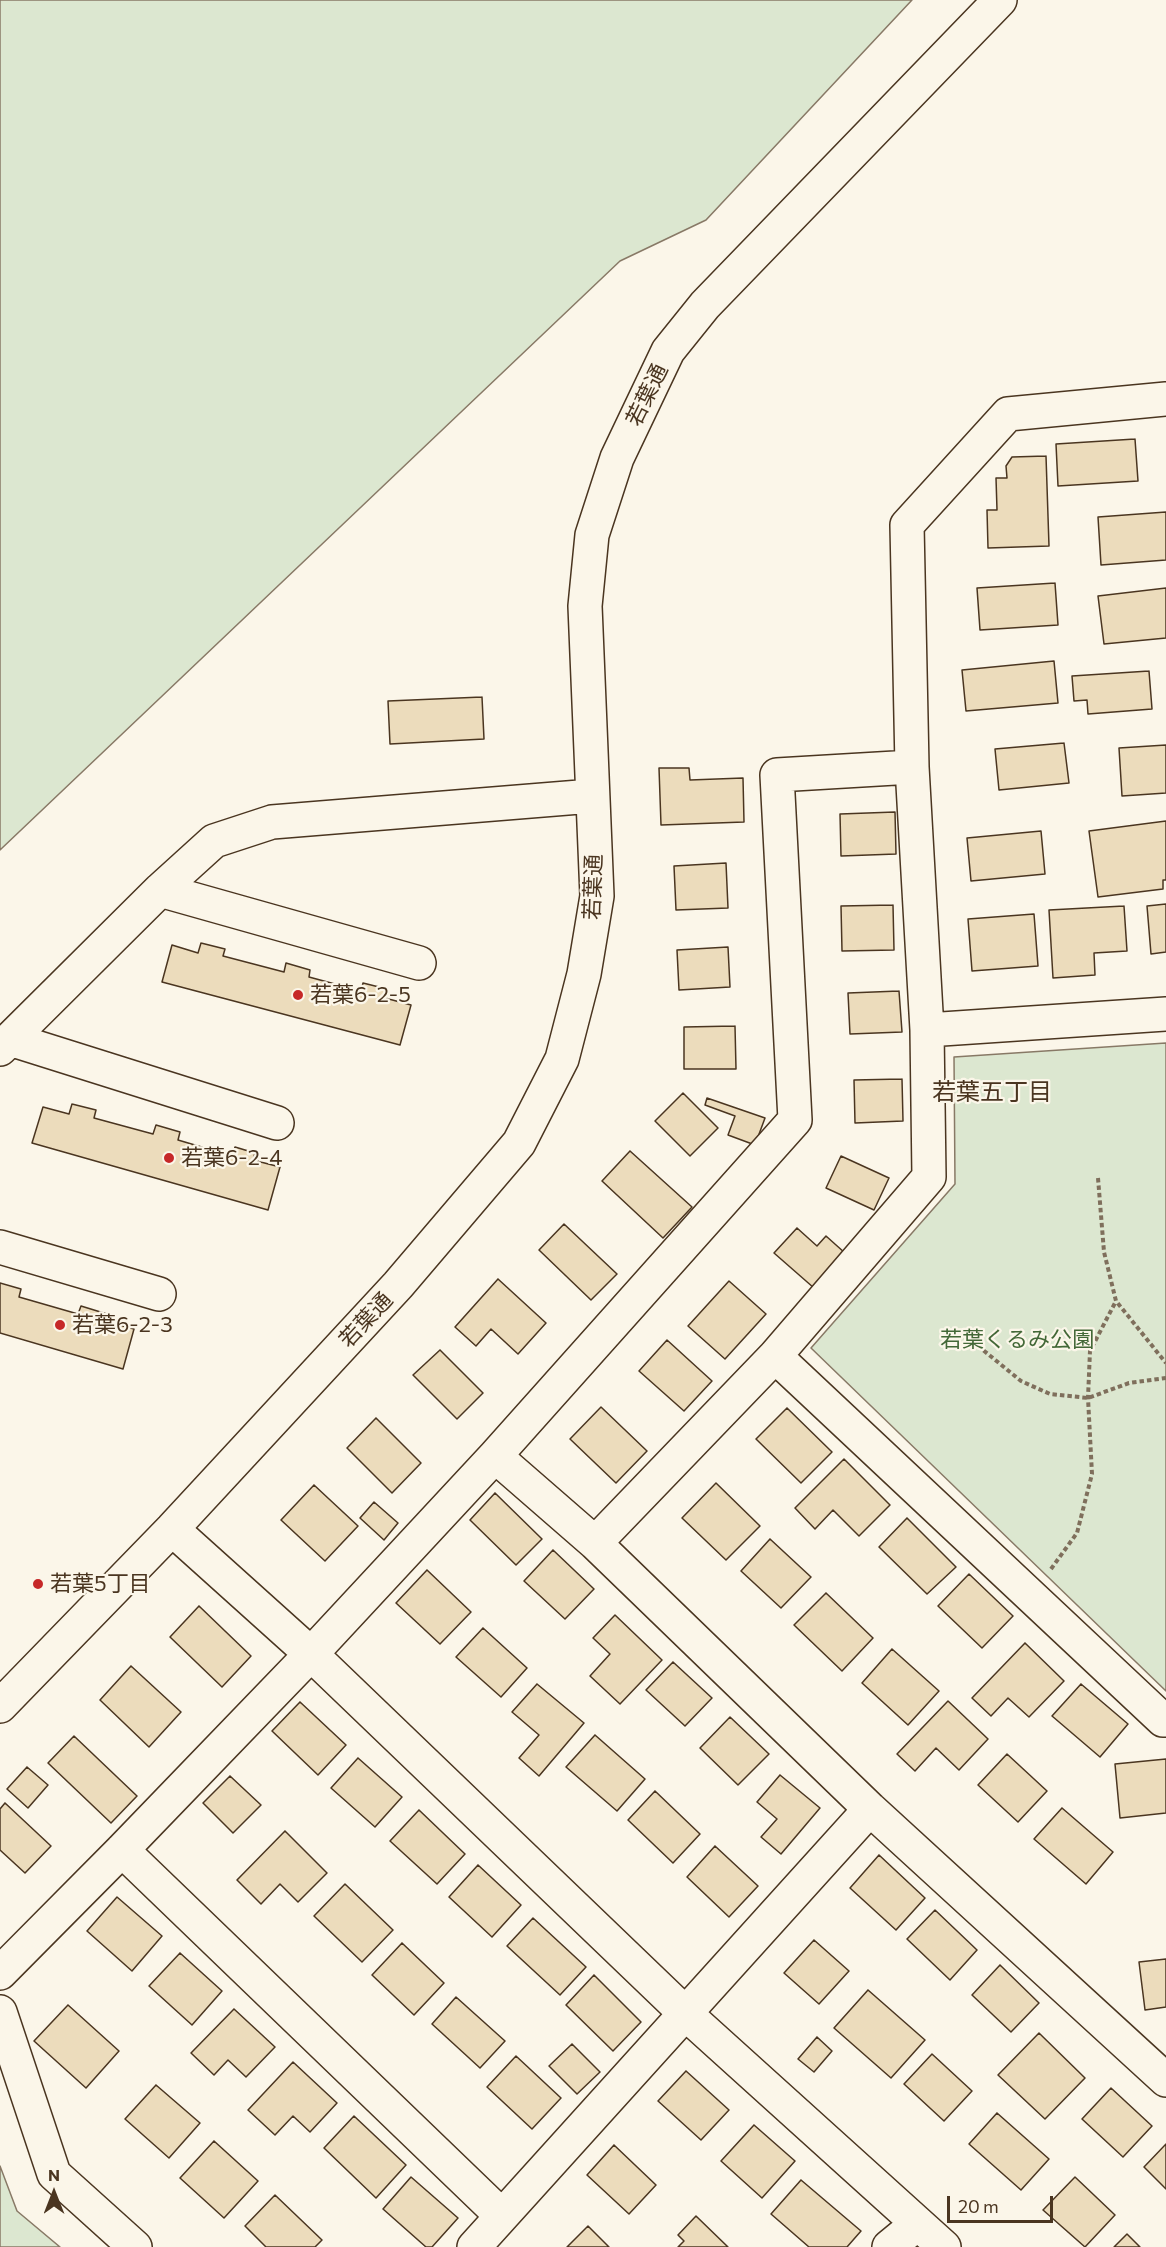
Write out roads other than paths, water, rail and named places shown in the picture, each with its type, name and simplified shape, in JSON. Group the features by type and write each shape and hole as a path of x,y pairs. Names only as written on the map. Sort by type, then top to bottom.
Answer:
{"street":[{"name":"若葉通","path":"0,1706 172,1529 398,1286 519,1143 562,1059 584,974 597,896 585,606 592,535 617,458 669,351 705,305 999,0"},
{"path":"595,1543 775,1356 929,1177 927,1030 912,767 907,525 1008,414 1166,399"},
{"path":"0,1973 311,1654 495,1456 795,1120 777,775 912,767"},
{"path":"277,1123 5,1044 160,890 214,841 272,822 592,796"},
{"path":"160,890 419,963"},
{"path":"927,1030 1166,1014"},
{"path":"0,1247 159,1294"},
{"path":"775,1356 1162,1720 1166,1720"},
{"path":"495,1456 595,1543 870,1809 1166,2080"},
{"path":"172,1529 311,1654 686,2014 944,2247"},
{"path":"474,2247 870,1809"},
{"path":"122,1850 502,2216"},
{"path":"0,2012 54,2174 135,2247"},
{"path":"889,2247 917,2224"}],"place":[{"name":"若葉6-2-5","path":"298,995"},
{"name":"若葉6-2-4","path":"169,1158"},
{"name":"若葉6-2-3","path":"60,1325"},
{"name":"若葉5丁目","path":"38,1584"}],"district":[{"name":"若葉五丁目","path":"992,1092"}],"park label":[{"name":"若葉くるみ公園","path":"1017,1340"}]}
